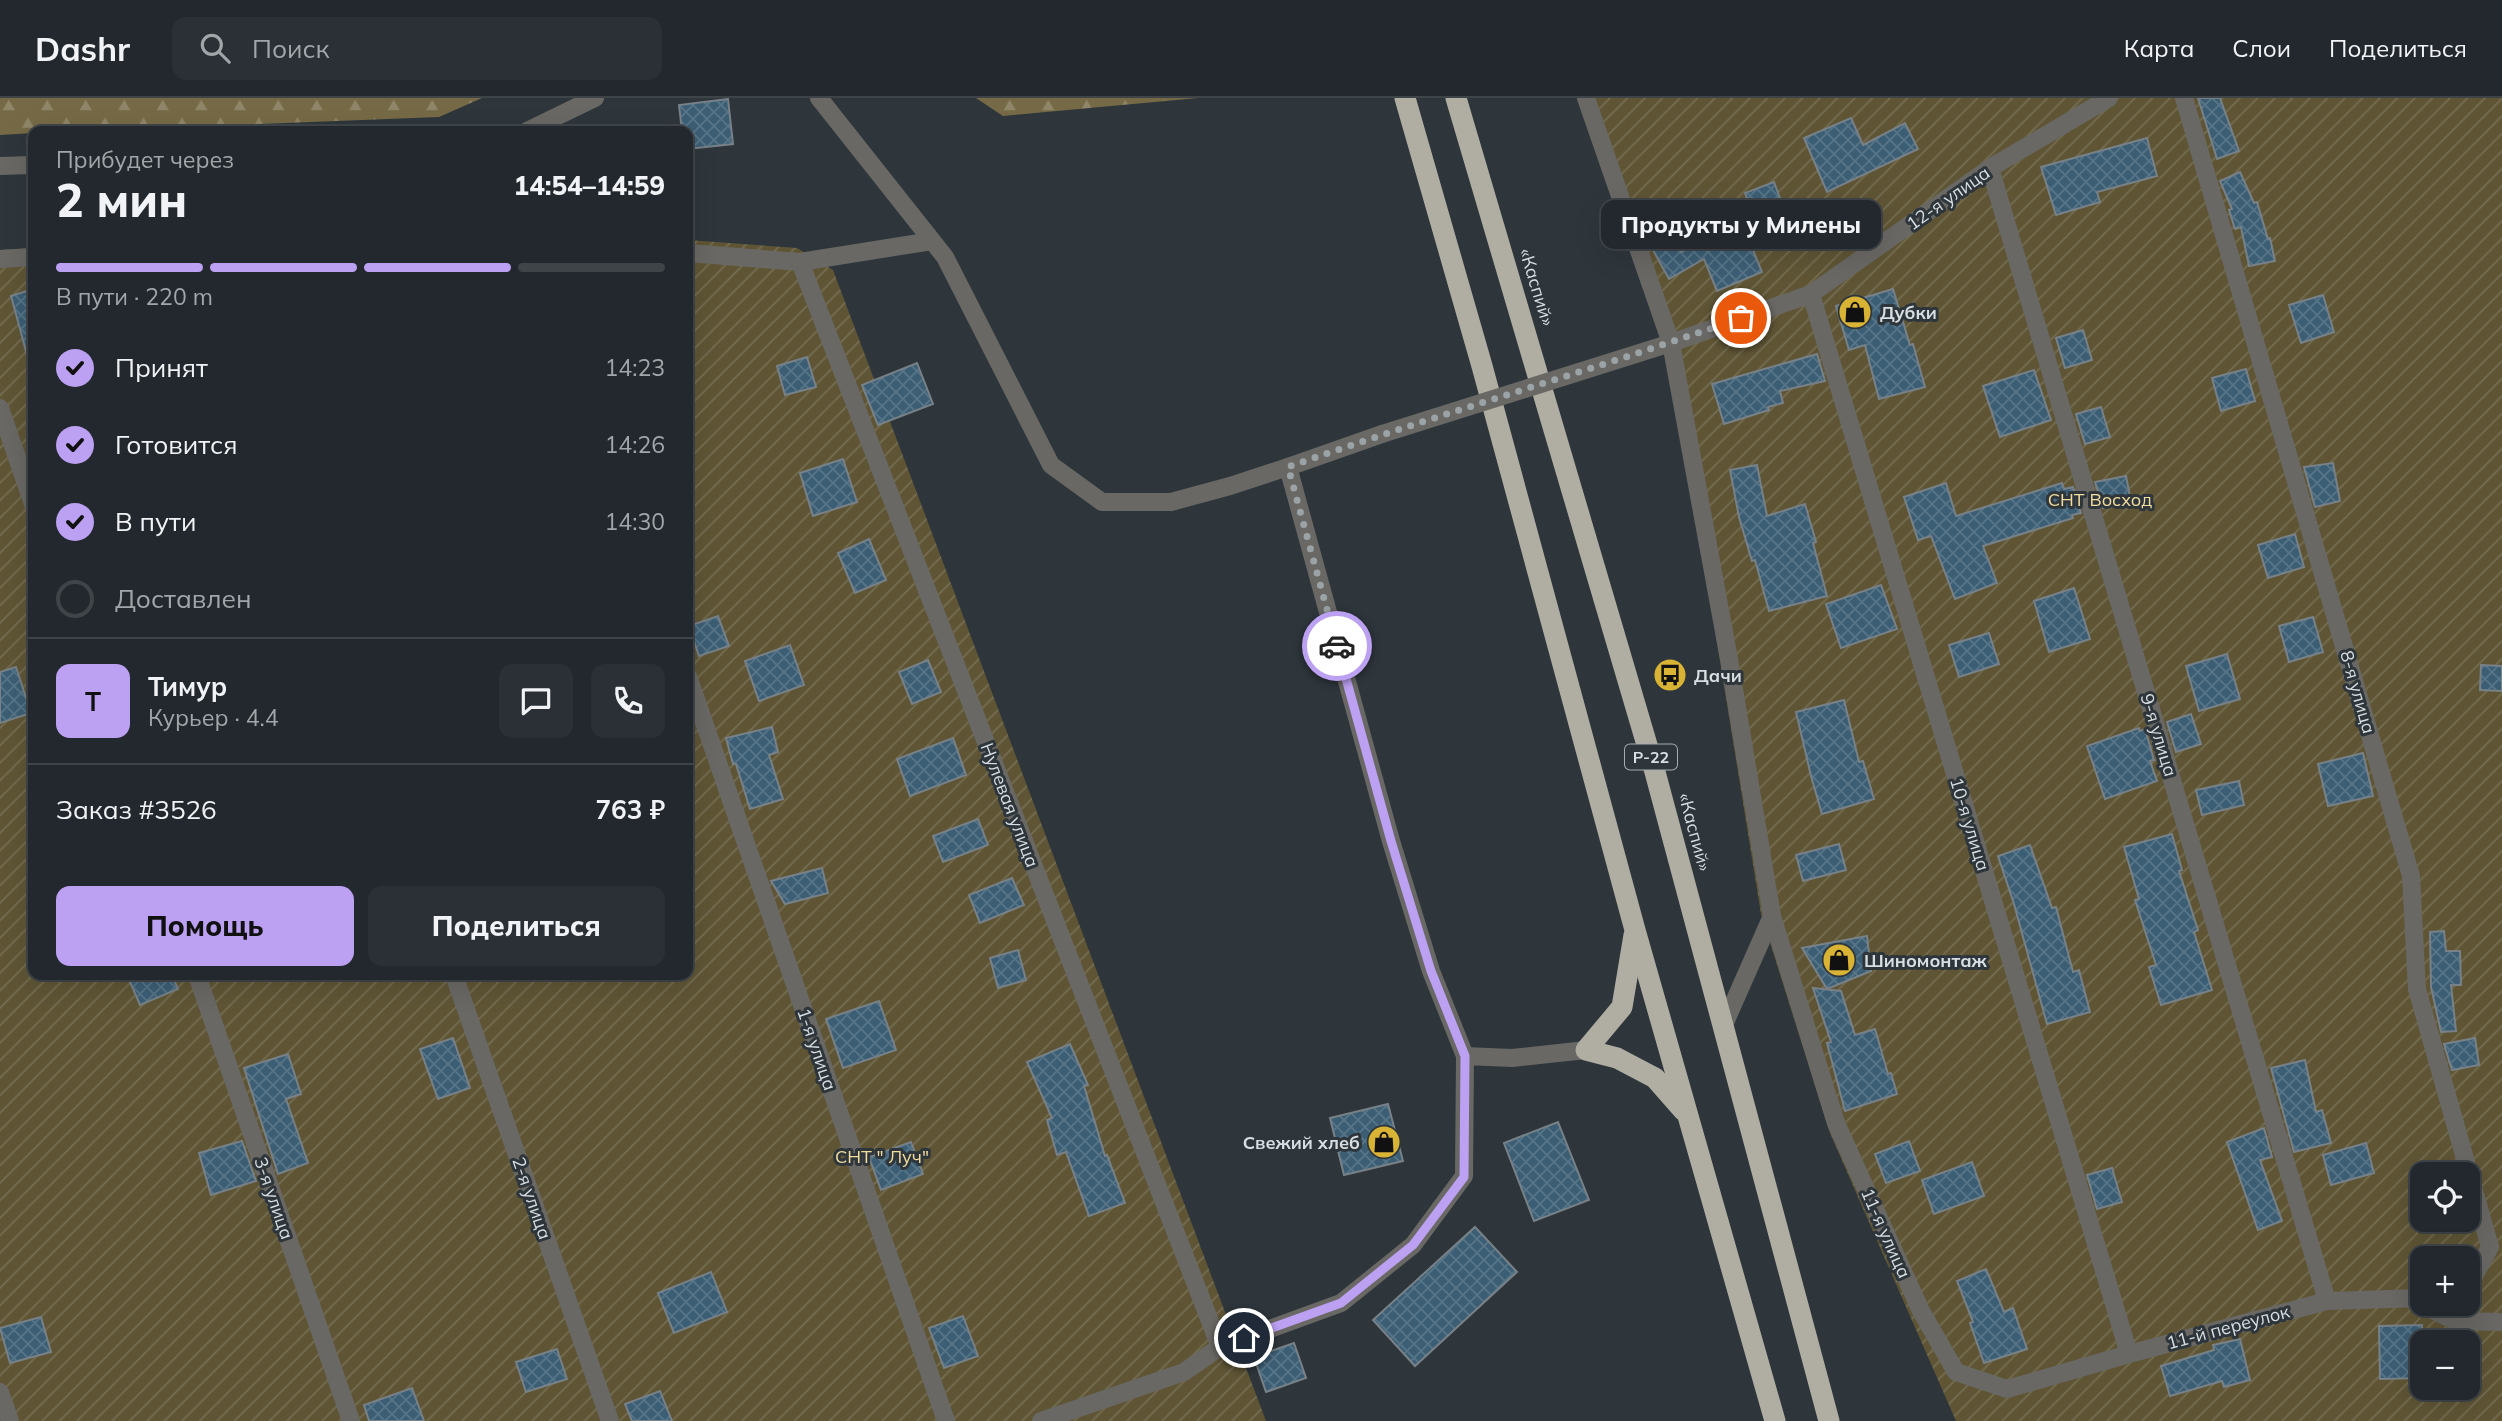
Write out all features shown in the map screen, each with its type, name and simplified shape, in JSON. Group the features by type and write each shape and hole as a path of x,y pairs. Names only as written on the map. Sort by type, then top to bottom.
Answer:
{"highway":[{"path":"1405,98 1482,366 1635,930 1775,1421"},
{"name":"«Каспий»","path":"1456,98 1655,772 1829,1421"},
{"path":"1635,930 1622,1007 1586,1050 1617,1058 1655,1078 1688,1116"}],"street":[{"path":"537,126 595,98"},
{"name":"12-я улица","path":"819,98 951,268 1051,465 1102,502 1171,502 1230,486 1671,343 1811,293 1990,168 2109,98"},
{"name":"11-я улица","path":"1586,98 1671,343 1729,659 1772,916 1836,1123 1921,1311 1956,1372 2007,1389 2129,1354"},
{"name":"8-я улица","path":"2183,98 2411,876 2417,989 2490,1247 2480,1265"},
{"path":"0,166 28,165"},
{"name":"9-я улица","path":"1990,168 2327,1301"},
{"path":"693,253 800,262 932,241"},
{"path":"0,259 28,257"},
{"name":"Нулевая улица","path":"800,262 1220,1347"},
{"name":"10-я улица","path":"1811,293 2129,1354"},
{"path":"0,408 28,489"},
{"path":"1041,1421 1184,1372 1220,1347 1341,1303 1413,1245 1464,1177 1465,1056 1431,971 1391,841 1288,467"},
{"name":"1-я улица","path":"693,690 946,1421"},
{"path":"1723,1027 1772,916"},
{"name":"3-я улица","path":"199,980 351,1421"},
{"name":"2-я улица","path":"456,980 610,1421"},
{"path":"1465,1056 1512,1058 1586,1050"},
{"path":"2327,1301 2410,1299"},
{"name":"11-й переулок","path":"2129,1354 2327,1301"},
{"path":"2446,1316 2455,1321 2502,1322"},
{"path":"0,1392 10,1421"}],"green space":[{"path":"0,98 482,98 439,117 211,126 28,126 28,133 0,135"},
{"path":"976,98 1198,98 1003,116"},
{"name":"СНТ Восход","path":"1578,98 2502,98 2502,1421 1956,1421 1830,1133 1761,914 1674,377"},
{"name":"СНТ \" Луч\"","path":"693,240 797,248 833,270 1266,1421 0,1421 0,250 28,248 28,980 693,980"}],"building":[{"path":"2198,98 2220,98 2239,151 2217,159"},
{"path":"728,99 733,144 693,148 693,126 681,126 679,105"},
{"path":"1851,118 1863,145 1905,123 1918,149 1827,192 1804,138"},
{"path":"2147,138 2157,176 2097,192 2100,202 2056,215 2041,167"},
{"path":"2240,172 2254,203 2257,202 2275,261 2249,266 2241,227 2235,229 2229,210 2232,209 2220,181"},
{"path":"1774,182 1784,209 1755,219 1745,193"},
{"path":"1658,212 1681,252 1743,226 1762,272 1717,291 1704,259 1669,279 1641,222"},
{"path":"1893,289 1925,387 1879,399 1865,345 1849,350 1836,306"},
{"path":"28,291 28,355 27,355 11,296"},
{"path":"2323,295 2334,332 2301,343 2289,305"},
{"path":"2083,330 2092,360 2065,368 2056,338"},
{"path":"1817,354 1825,381 1780,391 1783,403 1724,424 1712,384"},
{"path":"807,357 816,387 785,395 777,366"},
{"path":"917,363 933,404 878,425 862,385"},
{"path":"2246,369 2255,401 2221,411 2212,378"},
{"path":"2034,370 2051,420 2000,437 1983,386"},
{"path":"2101,407 2110,437 2085,444 2076,414"},
{"path":"843,459 857,502 813,516 800,473"},
{"path":"2333,463 2340,501 2315,507 2304,467"},
{"path":"1757,465 1767,516 1805,504 1827,596 1769,611 1755,560 1752,561 1739,517 1730,470"},
{"path":"2126,476 2131,502 2103,508 2095,482"},
{"path":"1946,483 1956,516 2062,483 2064,489 2073,487 2081,513 2072,515 2073,518 1983,546 1997,583 1955,599 1931,536 1918,540 1904,497"},
{"path":"2295,534 2304,567 2268,578 2258,545"},
{"path":"869,539 886,580 855,593 838,553"},
{"path":"1881,585 1897,629 1841,648 1826,604"},
{"path":"2074,588 2090,639 2049,652 2034,601"},
{"path":"718,616 729,646 699,656 693,638 693,625"},
{"path":"2313,617 2323,652 2289,662 2279,626"},
{"path":"1989,633 1999,664 1959,677 1949,645"},
{"path":"790,645 804,685 759,701 745,661"},
{"path":"2227,654 2240,699 2199,711 2186,666"},
{"path":"928,660 941,692 912,704 899,672"},
{"path":"2481,665 2502,666 2502,691 2480,690"},
{"path":"16,667 28,704 28,714 0,723 0,672"},
{"path":"1844,700 1859,762 1863,761 1874,799 1822,814 1796,712"},
{"path":"2191,714 2201,744 2176,752 2167,722"},
{"path":"772,727 778,752 769,755 783,799 750,809 726,738"},
{"path":"2139,728 2140,731 2145,729 2154,760 2150,761 2157,781 2105,799 2087,746"},
{"path":"953,738 966,775 910,796 897,759"},
{"path":"2363,753 2373,796 2328,806 2318,764"},
{"path":"2239,781 2244,805 2202,815 2196,790"},
{"path":"978,819 988,845 943,862 933,836"},
{"path":"2172,834 2182,870 2179,871 2198,930 2194,932 2212,990 2161,1005 2149,967 2156,965 2135,900 2139,899 2124,847"},
{"path":"1839,844 1846,870 1803,881 1796,855"},
{"path":"2030,845 2052,908 2056,907 2073,972 2079,970 2090,1012 2047,1024 1998,856"},
{"path":"822,868 828,893 785,904 771,881"},
{"path":"1012,878 1024,905 980,923 969,895"},
{"path":"2444,931 2446,951 2460,951 2461,985 2451,985 2456,1031 2441,1032 2431,987 2430,932"},
{"name":"Шиномонтаж","path":"1867,936 1871,971 1827,989 1802,948"},
{"path":"1018,950 1026,980 998,988 990,958"},
{"path":"129,980 174,980 178,989 140,1005"},
{"path":"1813,988 1841,991 1855,1035 1875,1029 1888,1074 1891,1073 1897,1094 1845,1111 1827,1043 1831,1042"},
{"path":"879,1001 896,1050 843,1068 826,1019"},
{"path":"453,1038 470,1088 438,1099 420,1049"},
{"path":"2475,1038 2479,1065 2452,1070 2444,1044"},
{"path":"1070,1044 1088,1085 1084,1086 1105,1156 1107,1155 1125,1203 1089,1216 1066,1152 1057,1155 1047,1120 1052,1118 1027,1062"},
{"path":"288,1054 301,1094 286,1099 308,1163 278,1174 244,1068"},
{"path":"2305,1060 2316,1112 2322,1110 2331,1143 2294,1152 2271,1068"},
{"path":"1388,1104 1403,1161 1344,1175 1330,1118"},
{"path":"1558,1122 1589,1200 1534,1221 1504,1143"},
{"path":"2264,1128 2272,1157 2260,1160 2282,1221 2258,1230 2227,1142"},
{"path":"242,1141 256,1181 211,1195 199,1153"},
{"path":"1909,1141 1920,1171 1886,1183 1875,1154"},
{"path":"911,1142 923,1174 881,1190 869,1157"},
{"path":"2366,1143 2374,1173 2331,1185 2323,1155"},
{"path":"1972,1162 1984,1196 1934,1214 1922,1180"},
{"path":"2112,1168 2122,1202 2097,1209 2087,1175"},
{"path":"1475,1227 1517,1272 1415,1366 1373,1320"},
{"path":"1986,1269 2004,1312 2013,1308 2027,1349 1984,1363 1970,1323 1973,1322 1957,1281"},
{"path":"711,1272 727,1312 674,1333 658,1293"},
{"path":"963,1316 978,1356 944,1368 929,1328"},
{"path":"41,1317 51,1352 10,1363 0,1328"},
{"path":"2422,1325 2422,1330 2410,1330 2410,1378 2380,1379 2379,1326"},
{"path":"2240,1339 2250,1380 2224,1387 2222,1381 2170,1396 2161,1366 2214,1350 2213,1345"},
{"path":"1294,1343 1306,1378 1266,1392 1254,1357"},
{"path":"557,1349 567,1379 526,1392 516,1362"},
{"path":"412,1388 424,1421 369,1421 364,1405"},
{"path":"660,1391 672,1421 632,1421 625,1404"}],"way so far":[{"path":"1337,646 1288,467 1741,318"}],"place":[{"name":"Дубки","path":"1855,312"},
{"name":"Продукты у Милены","path":"1741,318"},
{"name":"Дачи","path":"1670,675"},
{"name":"Шиномонтаж","path":"1839,960"},
{"name":"Свежий хлеб","path":"1384,1142"}],"route":[{"path":"1244,1338 1341,1303 1413,1245 1464,1177 1465,1056 1431,971 1391,841 1337,646"}]}
